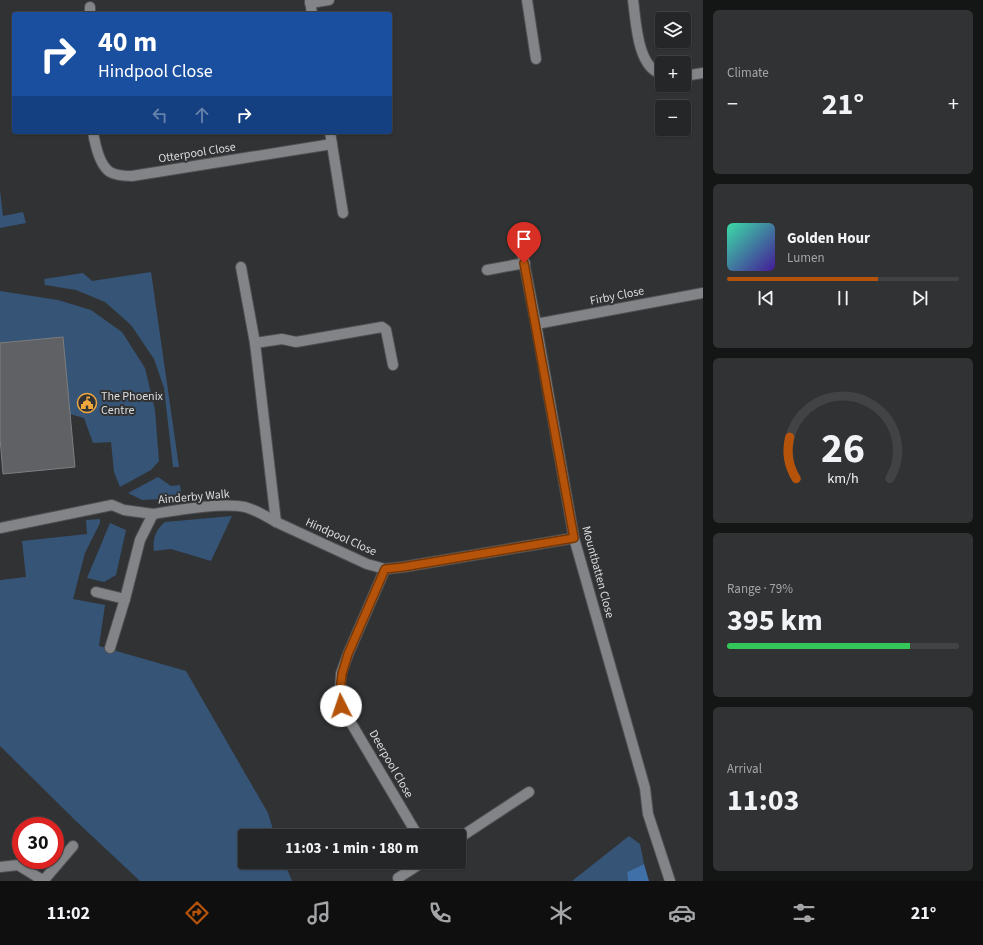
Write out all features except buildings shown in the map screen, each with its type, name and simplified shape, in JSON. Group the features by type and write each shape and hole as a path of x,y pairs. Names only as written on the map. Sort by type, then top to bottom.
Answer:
{"street":[{"path":"312,12 310,1 329,0"},
{"path":"527,0 536,59"},
{"path":"633,0 641,52 648,65 655,71"},
{"path":"691,75 703,73"},
{"name":"Otterpool Close","path":"93,134 99,157 109,171 118,175 132,176 332,144"},
{"path":"330,134 343,214"},
{"name":"Mountbatten Close","path":"519,237 574,538 644,788 648,814 670,881"},
{"path":"487,270 524,263"},
{"path":"241,267 255,343 276,522"},
{"name":"Firby Close","path":"536,324 703,293"},
{"path":"255,343 282,339 296,342 382,327 386,330 393,365"},
{"path":"0,528 112,505 124,510 153,514"},
{"name":"Ainderby Walk","path":"110,648 125,599 140,540 153,514 193,508 232,506 245,507 276,522"},
{"name":"Hindpool Close","path":"276,522 367,564 385,569 574,538"},
{"name":"Deerpool Close","path":"385,569 348,654 342,674 340,693 341,706 414,829"},
{"path":"96,592 125,599"},
{"path":"466,833 529,792"},
{"path":"0,867 18,865 44,881 73,846"},
{"path":"398,878 412,869"}],"shaded area":[{"path":"0,190 3,216 23,212 26,223 0,228"},
{"path":"151,272 179,467 173,467 164,388 154,359 131,325 105,302 76,290 45,285 44,279 83,273 92,281"},
{"path":"0,291 58,300 91,310 122,332 145,368 155,410 159,461 151,470 120,487 114,472 111,442 93,443 84,418 70,414 63,337 0,343"},
{"path":"158,477 171,486 180,485 182,498 142,500 128,493"},
{"path":"232,516 211,561 171,549 154,551 155,535 165,522"},
{"path":"100,519 100,523 85,553 73,599 105,605 99,646 186,671 268,813 273,829 238,829 238,869 287,869 292,881 140,881 77,822 0,746 0,580 26,577 22,541 87,534 86,520"},
{"path":"110,523 126,530 116,575 104,582 87,578"},
{"path":"629,836 640,844 644,864 627,872 628,881 572,881"},
{"path":"644,864 649,881 628,881 627,872"}],"place":[{"name":"The Phoenix Centre","path":"87,403"}],"route":[{"path":"341,706 340,678 348,654 385,569 574,538 524,263"}]}
